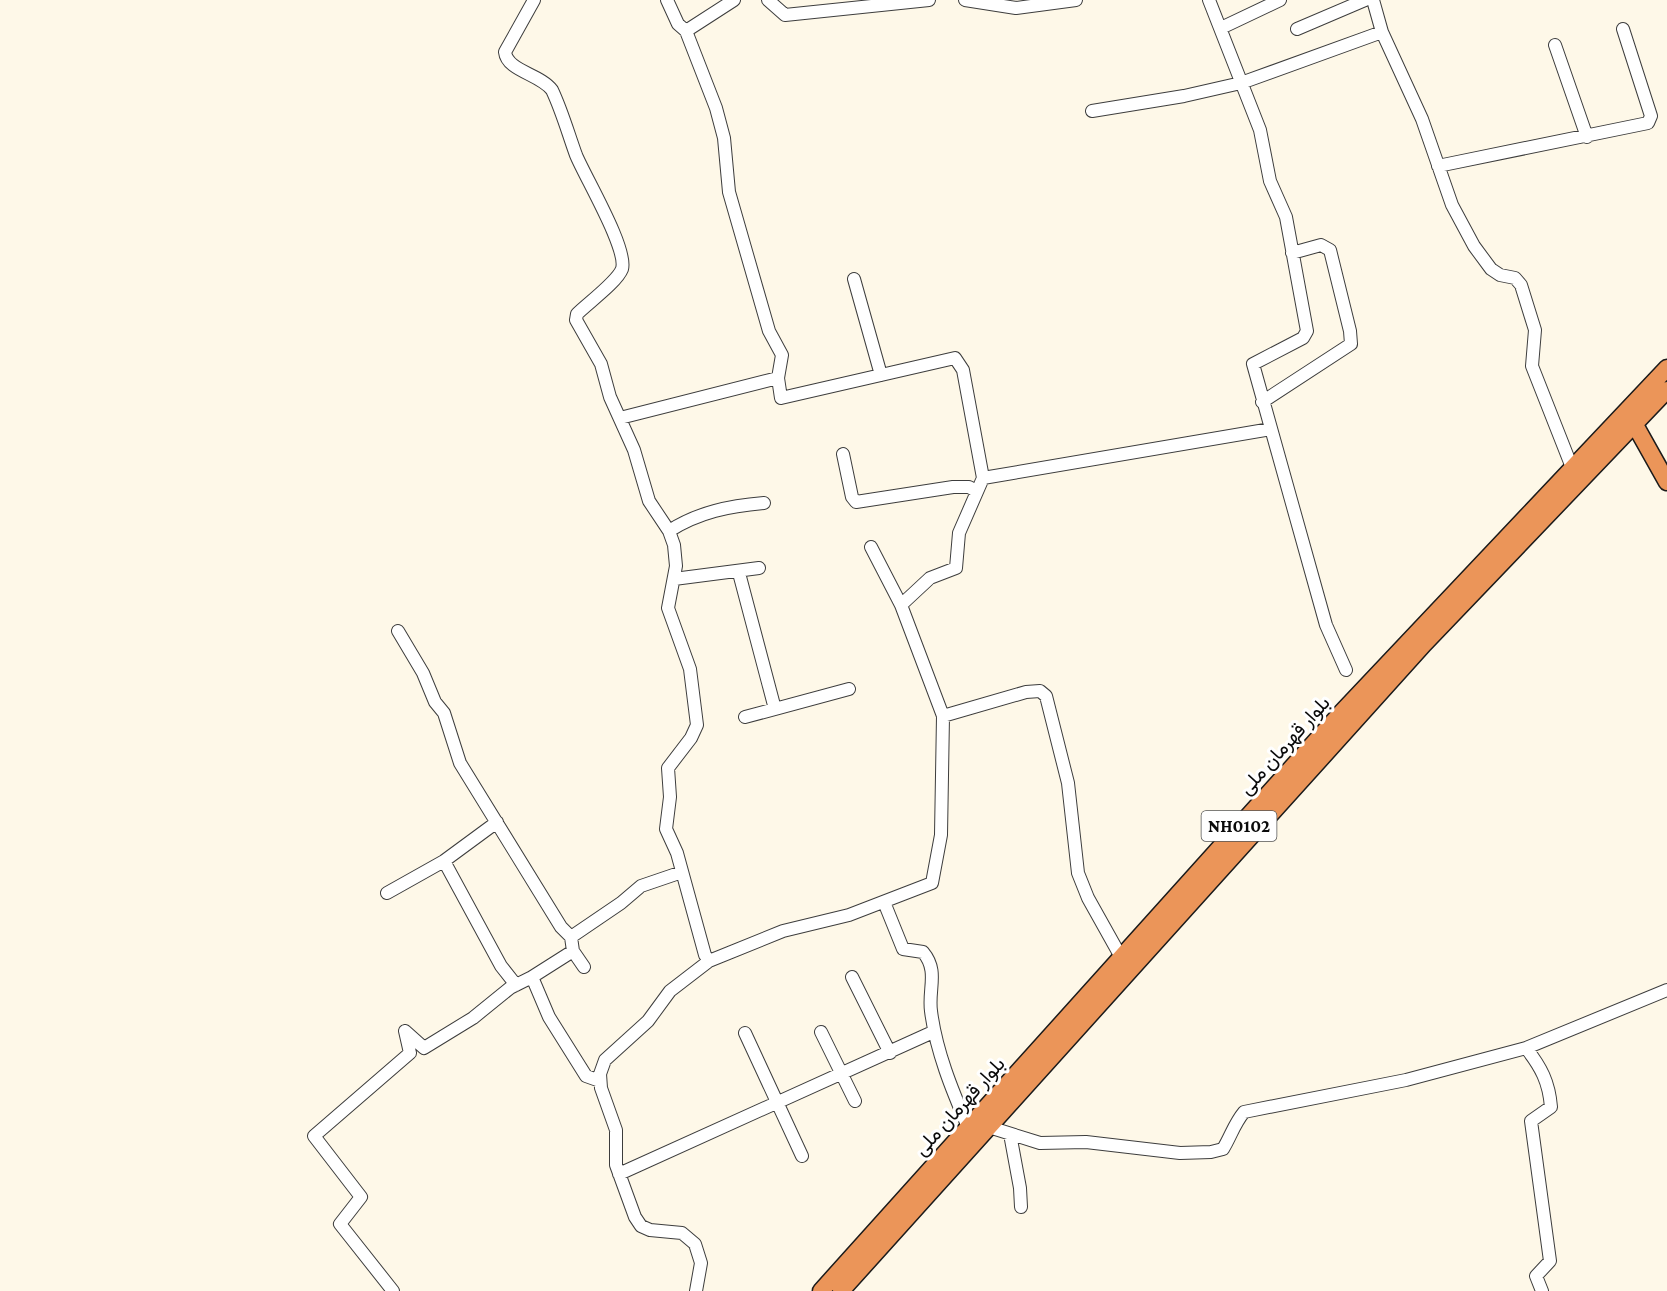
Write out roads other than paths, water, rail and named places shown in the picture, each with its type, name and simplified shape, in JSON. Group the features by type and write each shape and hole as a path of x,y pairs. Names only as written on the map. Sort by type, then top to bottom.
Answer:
{"highway":[{"name":"بلوار قهرمان ملی","path":"841,1291 1424,644 1630,420 1667,368"},
{"name":"بلوار قهرمان ملی","path":"821,1291 1341,713 1572,470 1667,390"},
{"path":"1630,420 1667,482"}],"street":[{"path":"534,0 505,52 506,58 511,65 546,81 552,90 576,155 617,240 623,258 622,269 617,277 577,314 576,320 601,364 634,450 649,501 669,531 676,566 668,608 690,669 697,725 691,738 668,768 670,797 666,830 682,872 705,955 709,962"},
{"path":"667,0 678,24 686,31 724,138 729,192 766,321 782,355 778,378 781,398 955,358 963,370 982,478 959,533 956,568 930,578 901,605"},
{"path":"686,31 734,0"},
{"path":"768,0 785,15 929,0"},
{"path":"965,0 1017,8 1076,0"},
{"path":"1209,0 1260,130 1270,182 1286,217 1307,331 1303,338 1253,364 1326,625 1346,670"},
{"path":"1221,28 1280,0"},
{"path":"1297,28 1365,0"},
{"path":"1373,0 1382,32 1422,119 1452,205 1474,246 1491,269 1500,275 1515,278 1521,285 1535,330 1532,366 1572,470"},
{"path":"1438,166 1648,123 1651,120 1623,29"},
{"path":"1092,111 1184,96 1241,83 1382,32"},
{"path":"1555,45 1587,137"},
{"path":"1262,402 1351,344 1350,331 1330,250 1321,245 1292,252"},
{"path":"854,279 881,375"},
{"path":"620,418 778,378"},
{"path":"982,478 1271,429"},
{"path":"843,454 852,497 856,502 953,487 969,487 976,491"},
{"path":"669,531 690,518 731,506 764,503"},
{"path":"696,1291 701,1263 695,1244 682,1233 650,1230 640,1226 616,1165 616,1130 600,1081 600,1074 605,1060 653,1015 670,991 709,962 783,931 849,915 932,883 941,835 943,716 901,605 871,547"},
{"path":"674,579 739,573 759,568"},
{"path":"739,573 775,709"},
{"path":"398,631 423,673 435,702 444,713 460,763 561,927 571,937 573,951 584,967"},
{"path":"746,717 849,689"},
{"path":"943,716 1026,692 1040,691 1046,696 1068,783 1078,873 1088,898 1121,957"},
{"path":"387,893 444,861 497,822"},
{"path":"444,861 501,966 516,985"},
{"path":"571,937 621,903 641,886 682,872"},
{"path":"884,902 903,949 923,952 933,969 930,1003 933,1032 951,1090 968,1127"},
{"path":"393,1291 340,1224 361,1197 314,1136 410,1053 403,1028 424,1048 473,1018 516,985 573,951"},
{"path":"532,977 549,1017 586,1076 600,1081"},
{"path":"852,977 890,1053"},
{"path":"988,1127 1040,1143 1086,1142 1180,1152 1211,1152 1223,1149 1231,1136 1231,1130 1244,1112 1406,1080 1526,1048 1667,990"},
{"path":"821,1032 855,1101"},
{"path":"619,1174 843,1076 933,1032"},
{"path":"745,1033 802,1156"},
{"path":"1526,1048 1541,1066 1550,1088 1551,1107 1531,1121 1550,1261 1536,1276 1542,1291"},
{"path":"1010,1134 1020,1188 1020,1207"}]}
